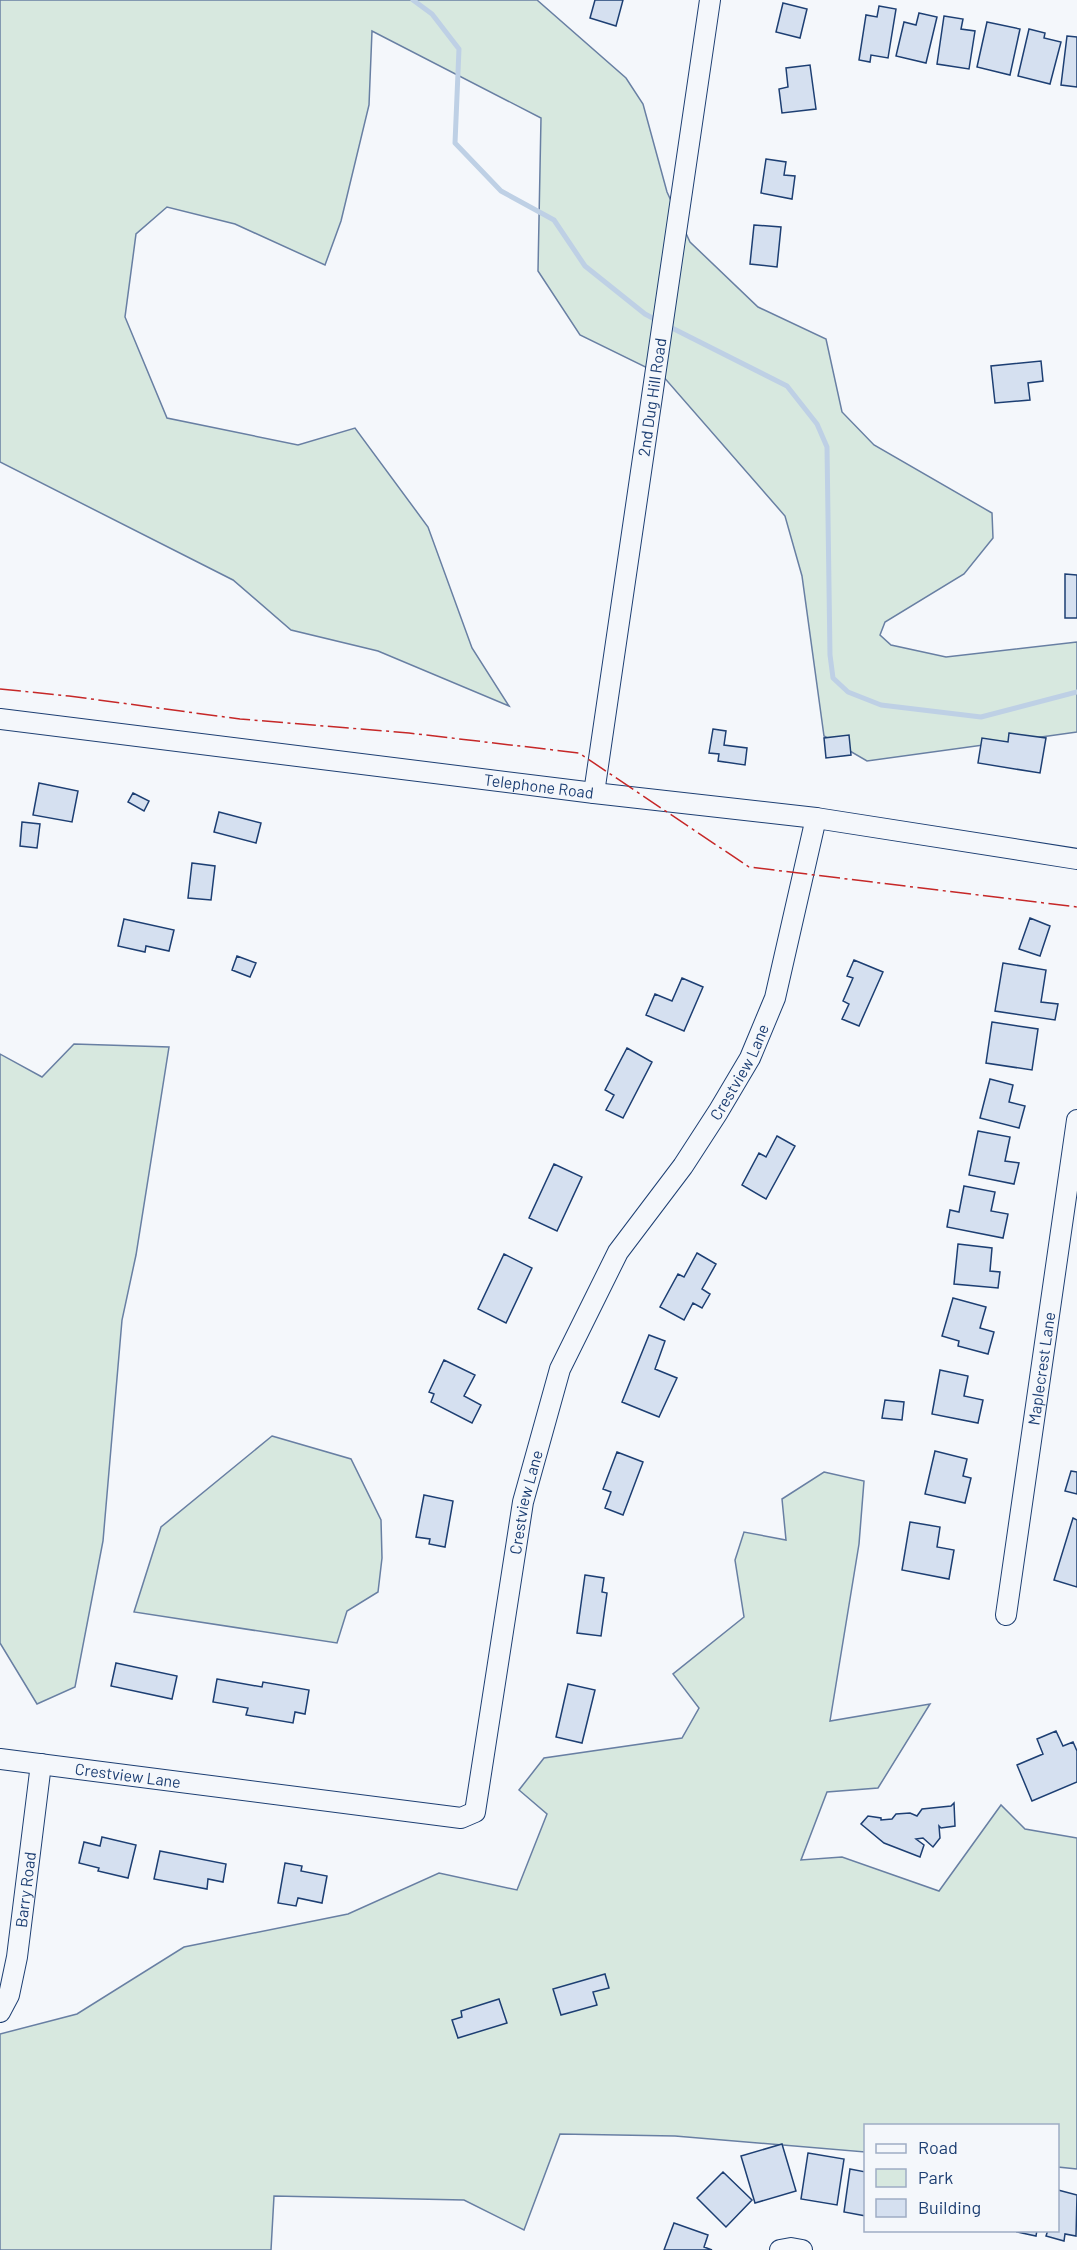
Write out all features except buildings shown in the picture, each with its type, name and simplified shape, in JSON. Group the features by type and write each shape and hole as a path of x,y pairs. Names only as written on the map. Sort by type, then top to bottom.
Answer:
{"street":[{"name":"2nd Dug Hill Road","path":"594,794 710,0"},
{"name":"Telephone Road","path":"0,719 594,794 816,818 1077,860"},
{"name":"Crestview Lane","path":"41,1764 461,1818 475,1812 523,1502 560,1369 618,1252 683,1166 750,1058 775,998 816,818"},
{"name":"Maplecrest Lane","path":"1006,1615 1077,1120"},
{"path":"0,1759 41,1764"},
{"name":"Barry Road","path":"0,2012 9,1995 16,1957 41,1764"},
{"path":"780,2250 791,2248 802,2250"}],"green space":[{"path":"0,0 537,0 626,78 643,104 667,192 690,242 758,307 826,339 842,412 874,445 992,513 993,538 964,574 885,622 880,635 891,645 946,657 1077,642 1077,732 867,761 824,736 802,576 785,516 662,375 580,335 538,271 541,118 372,31 369,105 341,221 325,265 235,224 167,207 136,234 125,317 167,418 298,445 355,428 428,527 472,648 509,706 378,651 291,630 233,580 0,462"},
{"path":"74,1044 169,1047 136,1255 122,1320 103,1541 75,1687 37,1704 0,1643 0,1054 42,1077"},
{"path":"272,1436 351,1459 381,1520 382,1558 378,1592 347,1611 337,1643 134,1612 161,1527"},
{"path":"824,1472 864,1481 859,1544 830,1721 930,1704 878,1788 827,1792 801,1860 842,1857 939,1891 1001,1805 1025,1829 1077,1838 1077,2169 1059,2167 1059,2124 864,2124 864,2152 675,2136 560,2134 524,2230 464,2200 274,2196 271,2250 0,2250 0,2034 77,2014 184,1947 348,1914 439,1873 517,1890 547,1814 519,1790 544,1758 682,1738 699,1708 673,1674 744,1617 735,1560 744,1532 786,1540 782,1499"}],"waterway":[{"path":"413,0 432,14 459,49 455,143 501,191 554,220 585,266 645,314 660,322"},
{"path":"668,326 787,386 817,424 827,447 830,655 833,678 848,692 881,705 981,717 1077,692"}],"power":[{"path":"0,689 240,719 409,733 579,753 749,867 1077,907"}]}
